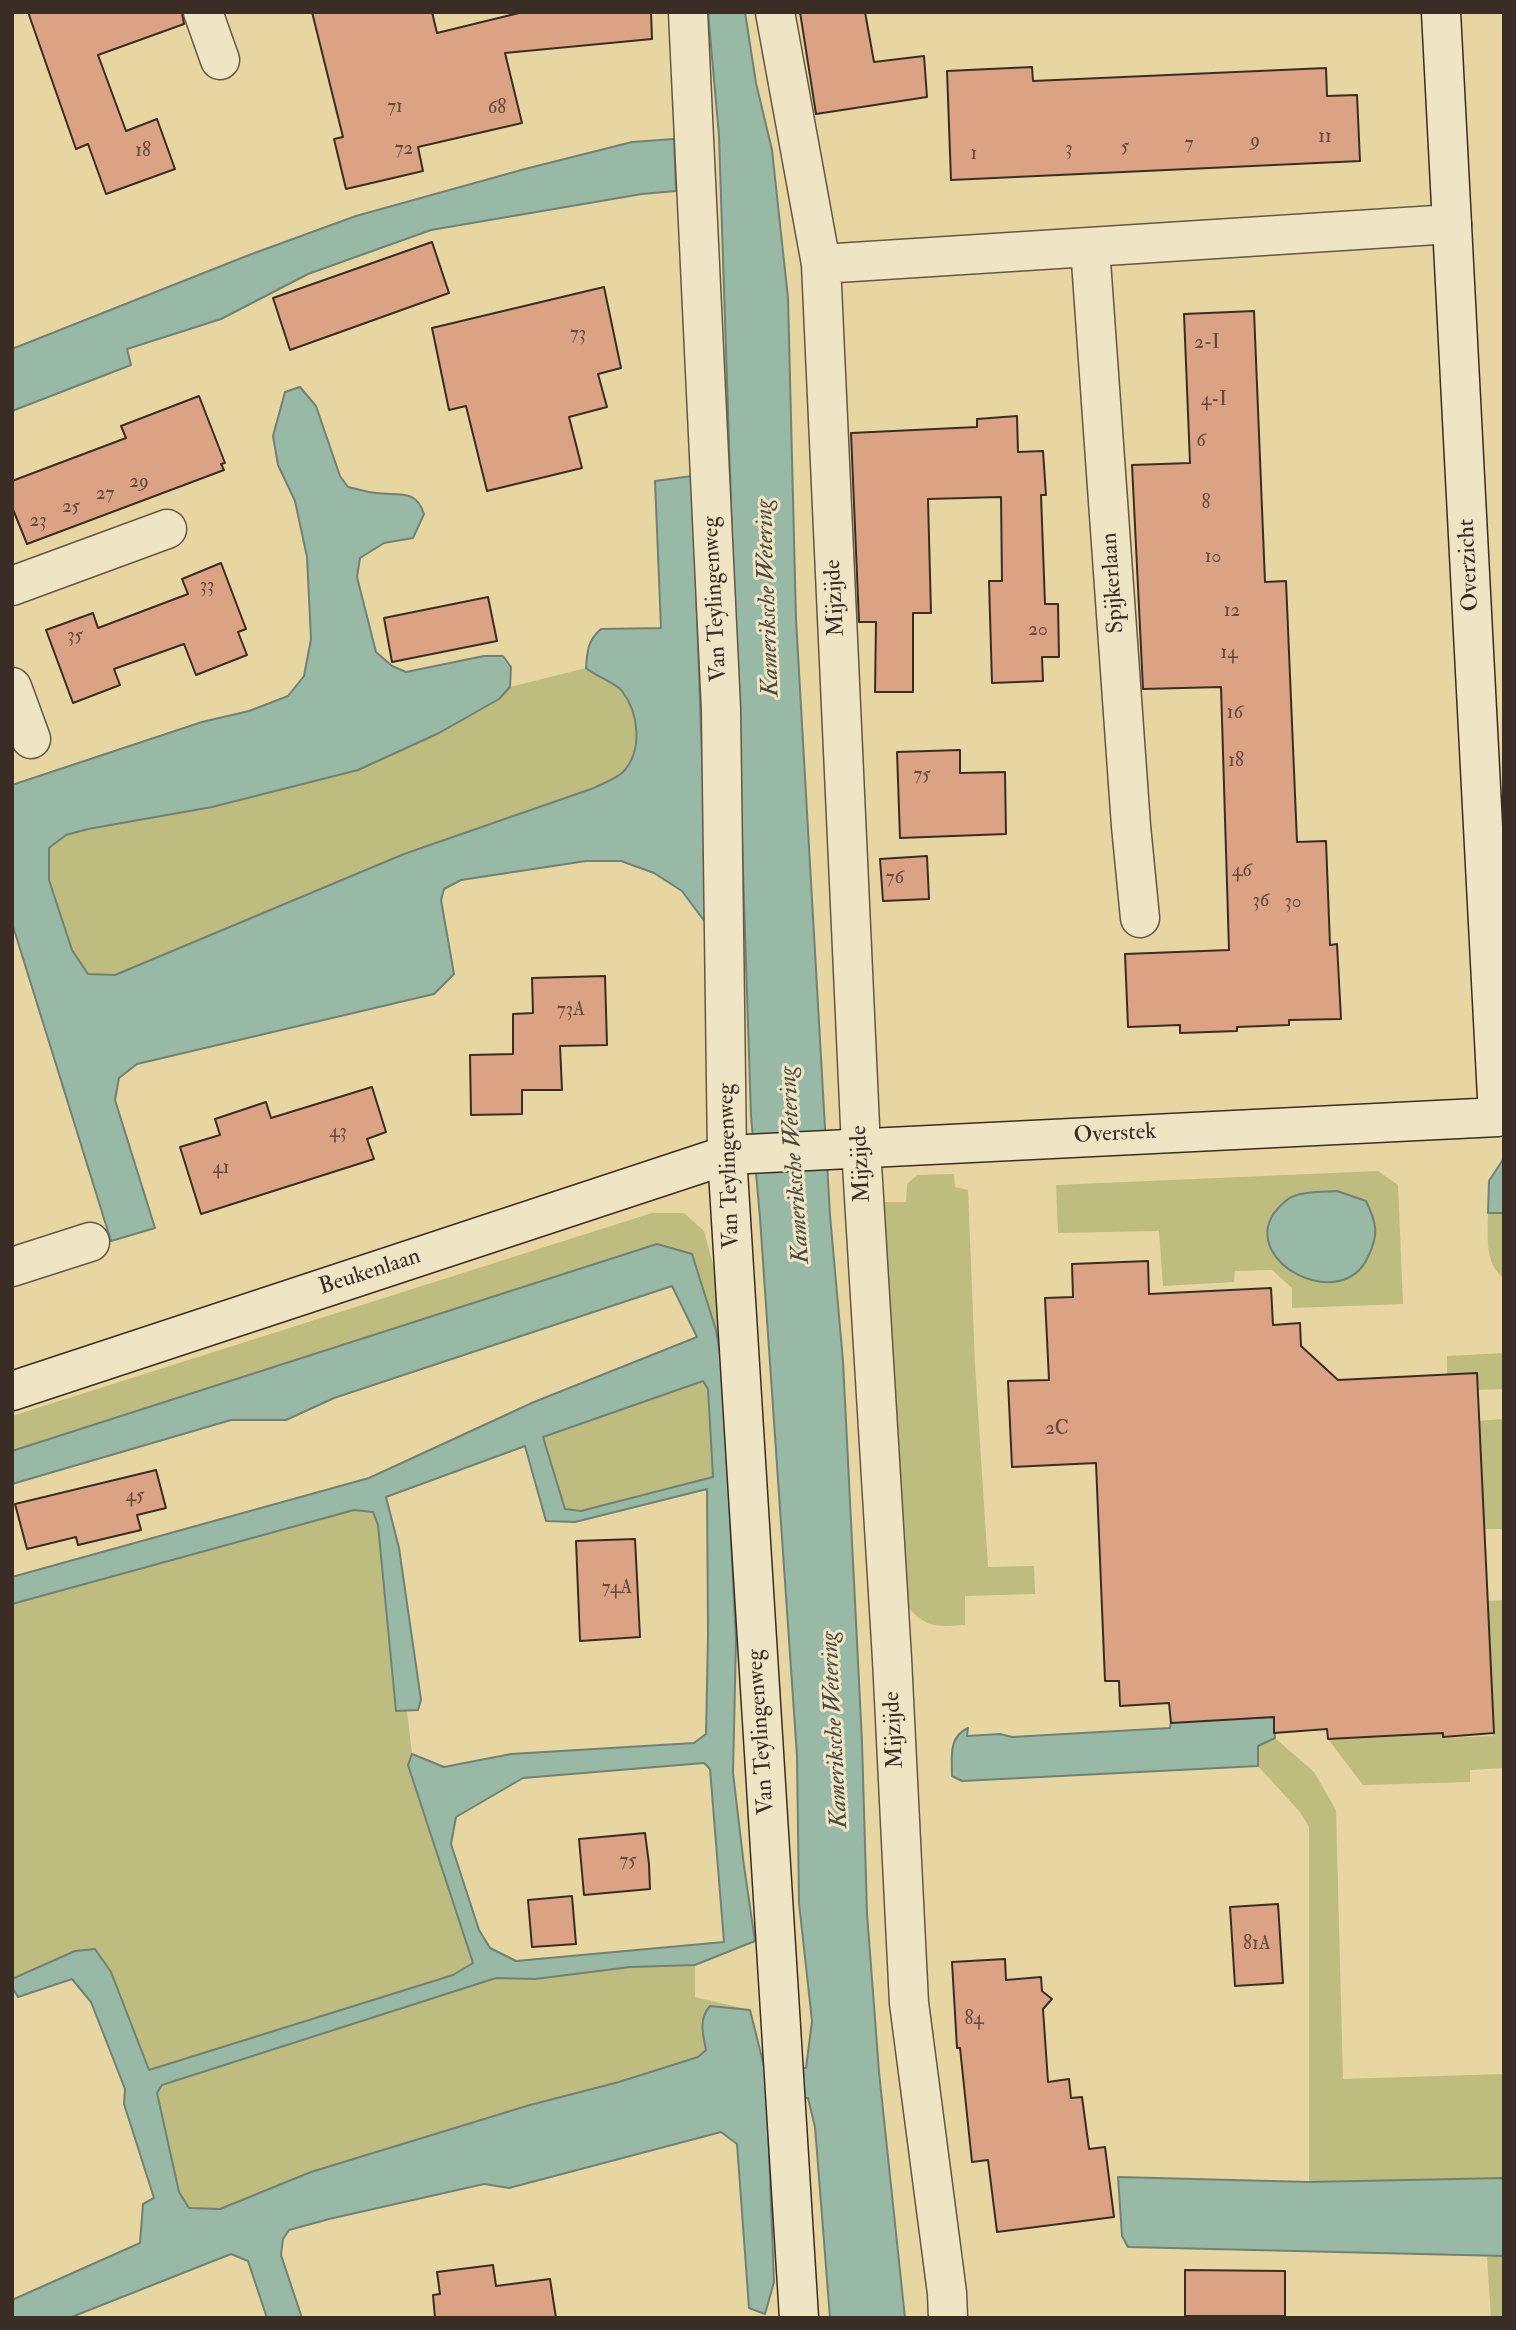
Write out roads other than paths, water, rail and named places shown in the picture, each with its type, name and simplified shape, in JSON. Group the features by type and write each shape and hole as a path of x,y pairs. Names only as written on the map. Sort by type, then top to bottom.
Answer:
{"street":[{"path":"203,12 220,60"},
{"name":"Van Teylingenweg","path":"688,12 721,709 738,1155 783,2058 799,2318"},
{"name":"Mijzijde","path":"775,12 821,264 853,1148 892,1659 909,2003 948,2318"},
{"name":"Overzicht","path":"1441,12 1501,1117"},
{"path":"821,264 1452,224"},
{"name":"Spijkerlaan","path":"1090,247 1140,918"},
{"path":"12,586 167,529"},
{"path":"12,687 31,739"},
{"name":"Overstek","path":"738,1155 1501,1117"},
{"name":"Beukenlaan","path":"12,1391 738,1155"},
{"path":"12,1266 90,1242"}],"water":[{"name":"Kameriksche Wetering","path":"708,12 745,12 756,83 772,150 788,298 796,619 830,1215 843,1361 862,1742 867,1913 879,2072 905,2318 830,2318 815,2127 808,2098 802,2098 801,2068 806,2068 812,2021 799,1903 797,1756 751,1116 719,136"},
{"path":"674,139 676,191 642,194 431,230 308,274 221,319 127,349 131,365 12,411 12,349 249,255 356,216 632,142"},
{"path":"300,387 316,406 340,476 348,487 411,497 421,506 424,514 413,538 384,543 360,558 357,577 376,652 392,666 406,672 484,656 503,656 511,667 510,687 499,699 439,733 358,770 212,807 66,835 49,848 49,880 72,950 88,974 115,975 404,854 594,788 623,772 634,754 636,743 632,710 622,691 586,668 588,651 593,637 601,629 661,628 655,481 692,476 708,926 682,891 654,873 621,861 586,861 461,880 444,889 441,900 454,974 434,994 137,1064 119,1078 115,1100 155,1228 111,1241 12,923 12,785 202,722 249,711 288,696 304,676 311,639 307,557 295,501 278,465 273,436 285,392"},
{"path":"1504,1158 1504,1213 1488,1213 1489,1181"},
{"path":"1337,1191 1366,1201 1375,1229 1374,1242 1368,1257 1355,1274 1338,1281 1318,1281 1299,1275 1282,1264 1271,1249 1267,1232 1274,1213 1294,1196 1310,1192"},
{"path":"657,1244 692,1254 716,1330 723,1372 736,1640 733,1773 755,1941 695,1965 630,1967 535,1979 496,1978 162,2085 157,2093 179,2192 189,2208 220,2209 311,2172 698,2057 706,2050 703,2022 710,2006 750,2010 765,2070 767,2099 774,2282 765,2314 749,2308 737,2144 721,2132 509,2188 484,2184 289,2230 283,2239 281,2255 302,2318 267,2318 248,2261 231,2254 69,2318 12,2318 12,2300 140,2243 143,2204 154,2198 124,2104 125,2089 91,2002 72,1979 18,1997 12,1987 12,1979 75,1951 95,1949 111,1972 149,2070 453,1975 473,1963 408,1765 412,1754 444,1767 511,1754 694,1743 706,1734 707,1489 575,1522 546,1521 525,1446 386,1497 399,1548 421,1700 418,1710 396,1711 378,1525 373,1512 354,1510 12,1604 12,1577 369,1478 534,1402 697,1337 672,1286 334,1398 286,1420 231,1420 12,1484 12,1451","holes":["703,1381 708,1389 713,1477 581,1511 565,1509 543,1437","704,1763 710,1769 724,1942 516,1961 490,1948 479,1930 451,1844 456,1817 523,1778"]},
{"path":"1274,1717 1275,1738 1258,1746 1258,1766 962,1781 952,1776 954,1742 968,1728 967,1736 1000,1734 1012,1737 1170,1728 1171,1722"},
{"path":"1118,2177 1309,2182 1504,2178 1504,2256 1128,2247 1122,2236"}]}
